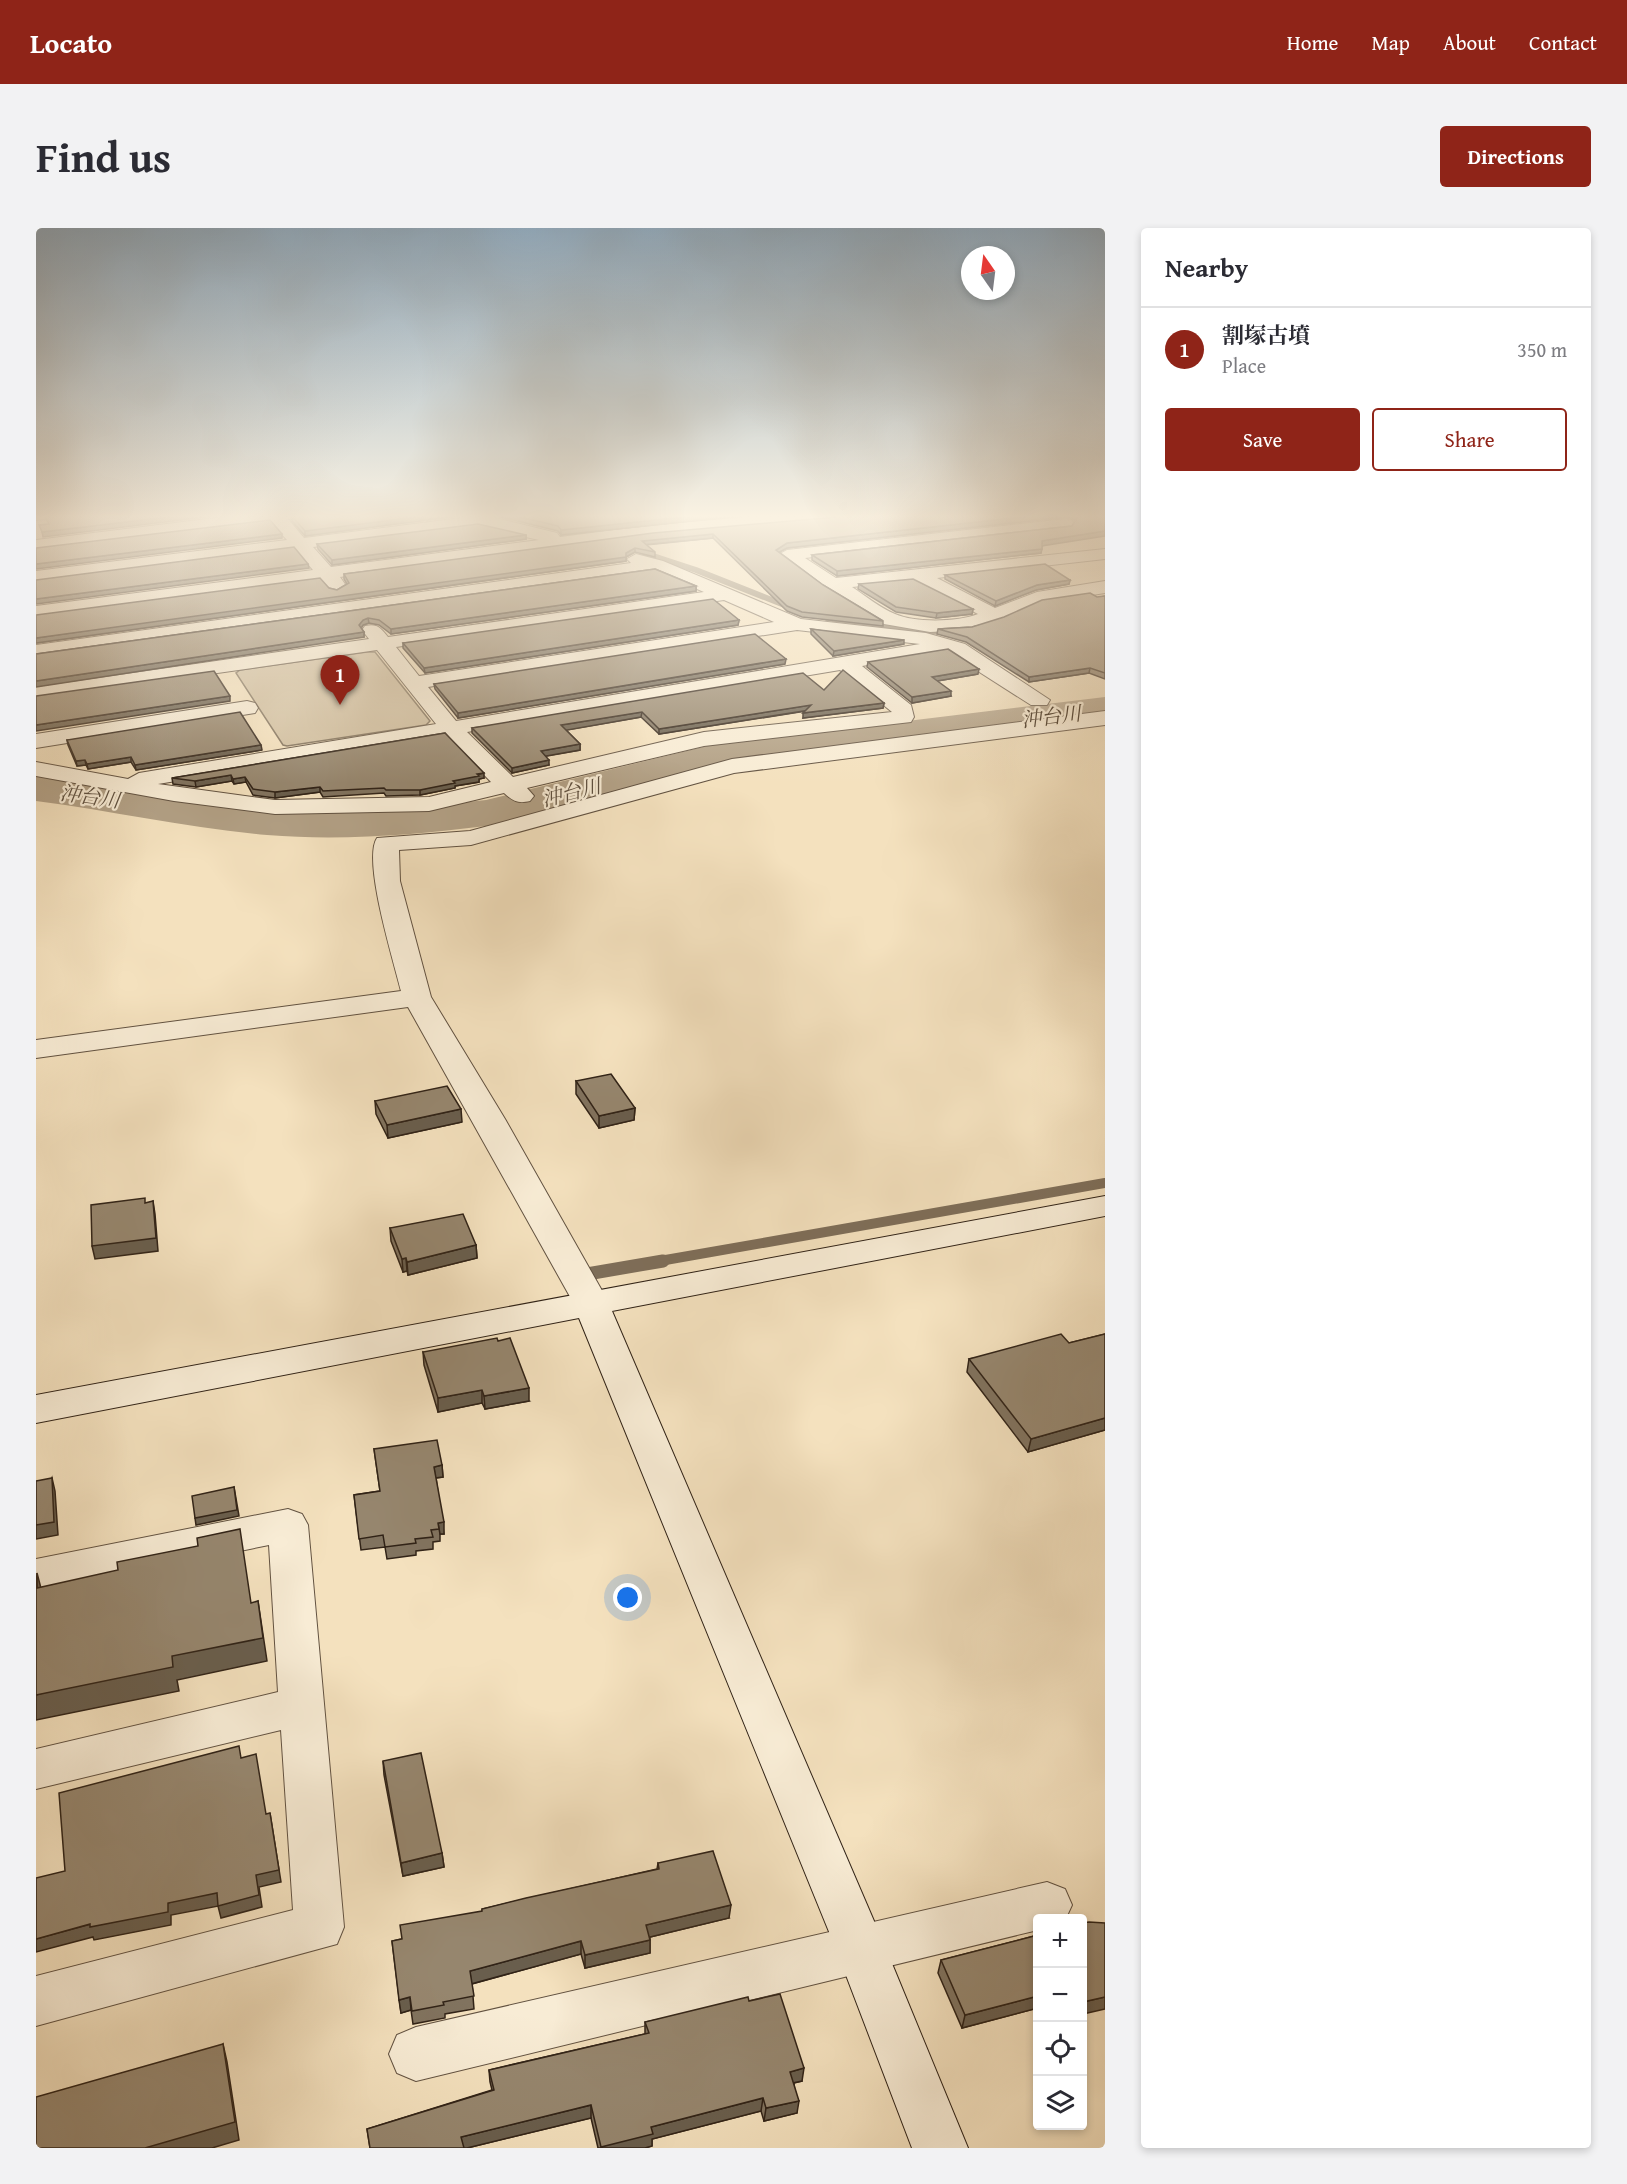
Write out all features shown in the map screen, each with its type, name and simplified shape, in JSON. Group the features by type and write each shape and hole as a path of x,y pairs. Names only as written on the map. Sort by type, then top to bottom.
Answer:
{"street":[{"path":"36,612 99,604"},
{"path":"350,604 452,727 512,790 540,810 631,785 732,766 1105,718"},
{"path":"36,651 378,604"},
{"path":"36,741 234,687 383,643 660,604"},
{"path":"749,604 797,624"},
{"path":"864,604 891,620 958,648 1039,700"},
{"path":"972,604 996,616"},
{"path":"122,783 846,664 996,616 1024,604"},
{"path":"416,683 797,624 934,637"},
{"path":"36,769 174,794 275,807 429,804 512,790 704,739 903,717 903,710 846,664"},
{"path":"36,693 234,687"},
{"path":"234,687 276,756"},
{"path":"732,766 471,838 386,843 387,881 417,997 489,1119 591,1303 861,1949 940,2148"},
{"path":"36,1049 417,997"},
{"path":"36,1409 1105,1206"},
{"path":"36,1576 288,1525 319,1927 36,2001"},
{"path":"36,1769 302,1706"},
{"path":"416,2054 1047,1905"}],"shaded area":[{"path":"375,652 430,721 426,725 283,745 236,673 240,670"}],"building":[{"path":"124,604 287,604 36,638 36,615"},
{"path":"403,604 571,604 391,629 379,620 368,618 359,625 364,632 36,681 36,654"},
{"path":"681,604 719,604 739,620 424,668 403,643"},
{"path":"785,604 854,604 883,621 802,612"},
{"path":"891,604 962,604 973,609 937,613 896,607"},
{"path":"1034,604 1105,604 1105,673 1090,668 1029,677 967,637 938,629 972,627 1004,617"},
{"path":"811,629 904,640 834,651"},
{"path":"755,634 786,659 458,713 434,684"},
{"path":"948,649 979,669 932,677 951,691 912,697 868,662"},
{"path":"843,670 884,703 803,713 811,705 659,729 642,712 561,725 580,744 541,751 549,760 512,768 472,728 803,673 824,690"},
{"path":"214,671 230,696 36,725 36,696"},
{"path":"240,712 261,745 135,765 131,757 87,764 85,760 76,761 67,740"},
{"path":"445,733 484,773 453,781 455,783 420,790 386,790 384,788 323,791 320,787 275,792 253,789 245,777 233,779 231,775 195,781 172,778"},
{"path":"611,1074 635,1108 599,1116 576,1081"},
{"path":"447,1086 461,1109 387,1125 375,1101"},
{"path":"145,1198 145,1203 153,1201 156,1238 92,1246 91,1205"},
{"path":"463,1214 476,1245 407,1262 406,1258 402,1259 390,1228"},
{"path":"1061,1334 1069,1343 1105,1334 1105,1418 1031,1439 969,1359"},
{"path":"497,1338 498,1341 510,1338 529,1388 484,1396 482,1390 438,1398 423,1352"},
{"path":"437,1440 442,1465 434,1467 444,1522 438,1523 439,1529 431,1530 433,1537 415,1539 416,1543 385,1547 383,1535 359,1539 354,1495 380,1491 374,1449"},
{"path":"52,1478 54,1522 36,1525 36,1481"},
{"path":"234,1487 237,1510 195,1518 192,1496"},
{"path":"240,1529 251,1603 258,1601 263,1638 172,1656 173,1667 36,1695 36,1573 37,1588 118,1570 117,1562 198,1546 197,1538"},
{"path":"239,1746 241,1758 256,1754 266,1814 270,1813 279,1870 256,1875 259,1895 218,1906 217,1893 168,1903 168,1912 90,1927 90,1924 36,1939 36,1878 65,1871 59,1793"},
{"path":"421,1753 442,1853 401,1863 383,1761"},
{"path":"713,1851 731,1905 646,1925 650,1940 585,1955 581,1941 470,1971 474,1996 443,2002 444,2005 412,2011 410,1997 399,2000 392,1941 402,1939 400,1925 482,1911 482,1909 526,1898 659,1869 658,1863"},
{"path":"1087,1922 1105,1923 1105,1997 1087,2001 1087,1968"},
{"path":"1033,1936 1033,1997 965,2015 941,1960"},
{"path":"780,1994 804,2068 790,2072 799,2101 766,2108 763,2098 651,2127 653,2134 601,2147 591,2105 461,2137 464,2148 370,2148 367,2129 494,2090 489,2070 649,2033 645,2022 748,1997 749,2001"},
{"path":"223,2044 235,2122 145,2148 36,2148 36,2097"}],"waterway":[{"path":"781,604 792,608"},
{"path":"827,618 875,626 952,633"},
{"name":"沖台川","path":"36,788 214,816 270,822 331,824 426,819 486,813 711,757 1105,709"},
{"path":"654,1262 1105,1183"},
{"path":"587,1274 663,1261"}],"place":[{"name":"割塚古墳","path":"340,705"}]}
